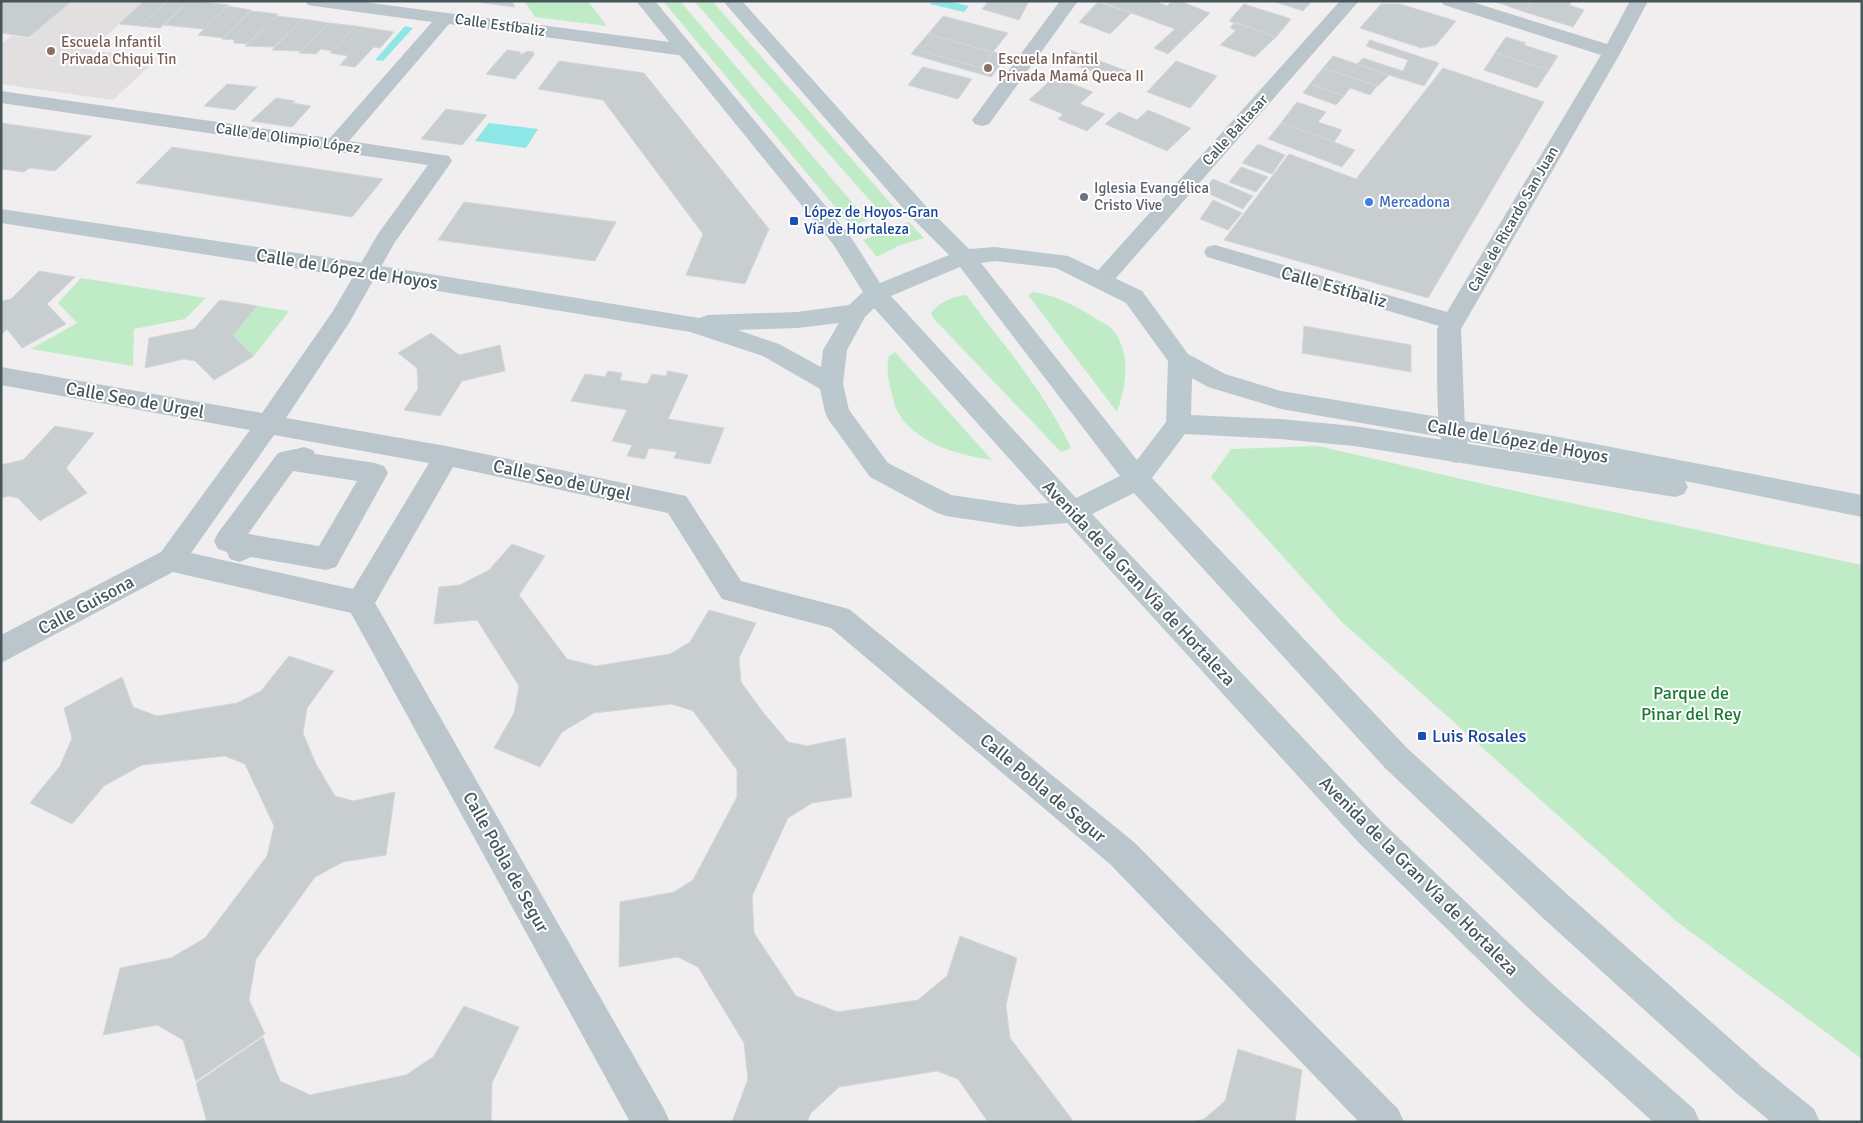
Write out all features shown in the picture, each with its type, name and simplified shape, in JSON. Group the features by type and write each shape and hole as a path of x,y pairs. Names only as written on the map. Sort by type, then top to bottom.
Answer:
{"street":[{"name":"Calle Estíbaliz","path":"314,1 441,10 685,50"},
{"name":"Avenida de la Gran Vía de Hortaleza","path":"645,1 841,240 875,294 1072,512 1370,832 1538,994 1681,1122"},
{"path":"732,1 916,210 964,257 1137,479 1396,758 1556,907 1749,1080 1800,1122"},
{"path":"982,120 1069,1"},
{"name":"Calle Baltasar","path":"1101,281 1350,1"},
{"path":"1450,1 1612,52"},
{"name":"Calle de Ricardo San Juan","path":"1454,441 1449,329 1612,52 1639,1"},
{"path":"336,144 441,10"},
{"name":"Calle de Olimpio López","path":"1,98 442,160 366,271"},
{"name":"Calle de López de Hoyos","path":"1,216 366,271 692,324 771,350 831,384"},
{"name":"Calle Estíbaliz","path":"1215,252 1453,322"},
{"path":"994,254 1060,261 1101,281 1134,297 1180,360 1178,424 1137,479 1072,512 1020,516 946,505 879,470 836,412 831,384 835,350 856,312 875,294 964,257 994,254"},
{"path":"366,271 342,317 171,560 360,603 446,456"},
{"name":"Calle de López de Hoyos","path":"692,324 797,320 856,312"},
{"name":"Calle de López de Hoyos","path":"1180,360 1217,381 1281,400 1454,441 1862,516"},
{"name":"Calle Seo de Urgel","path":"1,376 446,456 677,504"},
{"name":"Calle de López de Hoyos","path":"1178,424 1454,441 1735,480 1862,506"},
{"path":"287,460 302,460 376,473 326,559 242,548 228,541 287,460"},
{"name":"Calle Pobla de Segur","path":"677,504 732,591 839,618 1123,854 1385,1122"},
{"name":"Calle Guisona","path":"1,650 171,560"},
{"name":"Calle Pobla de Segur","path":"360,603 651,1122"},
{"path":"1749,1080 1809,1122"}],"shaded area":[{"name":"Escuela Infantil Privada Chiqui Tin","path":"70,1 144,1 91,50 157,59 113,100 1,84 1,44 12,36 29,38"}],"green space":[{"path":"524,1 588,1 607,26 535,17"},
{"path":"663,1 680,1 867,220 851,226"},
{"path":"694,1 712,1 894,207 881,213"},
{"path":"909,222 924,238 898,246 877,257 863,240"},
{"path":"81,278 206,298 185,319 134,329 133,366 31,349 77,323 58,303"},
{"path":"1033,292 1055,297 1068,303 1113,330 1123,349 1126,370 1123,392 1117,412 1028,295"},
{"path":"966,295 1036,388 1061,427 1071,448 1061,452 934,319 931,313 942,303 951,298"},
{"path":"257,306 289,311 254,356 233,335"},
{"path":"895,352 992,460 951,451 925,439 913,431 904,421 895,407 889,384 889,356"},
{"name":"Parque de Pinar del Rey","path":"1318,446 1501,488 1862,565 1862,1059 1676,921 1342,622 1211,477 1231,449"}],"water":[{"path":"933,1 947,1 969,6 964,12 930,4"},
{"path":"405,26 413,28 383,61 375,60"},
{"path":"489,123 538,129 526,148 475,141"}],"building":[{"path":"1,1 72,1 29,37 1,33"},
{"path":"144,1 167,1 140,26 119,24"},
{"path":"167,1 189,1 160,28 140,26"},
{"path":"189,1 229,5 204,29 164,25"},
{"path":"468,1 512,1 515,7"},
{"path":"985,1 1029,1 1019,20 982,9 988,2"},
{"path":"1099,1 1154,1 1167,6 1172,1 1180,1 1210,13 1168,54 1154,48 1175,29"},
{"path":"1273,1 1312,1 1303,11"},
{"path":"1493,1 1533,1 1525,12"},
{"path":"1533,1 1569,1 1571,2 1569,5 1584,10 1573,27 1525,12"},
{"path":"1098,2 1131,13 1110,34 1079,22"},
{"path":"1244,4 1291,19 1276,37 1229,21"},
{"path":"1381,4 1400,4 1456,21 1436,45 1421,48 1360,28"},
{"path":"227,6 251,10 224,38 198,35"},
{"path":"251,11 278,14 248,44 234,43 234,40 222,39"},
{"path":"276,16 303,19 274,47 245,46"},
{"path":"943,16 1008,33 993,52 928,34"},
{"path":"303,19 329,23 301,51 272,50"},
{"path":"1235,22 1276,37 1255,57 1220,45 1236,30 1230,28"},
{"path":"329,23 356,26 332,51 321,49 316,54 299,53"},
{"path":"356,26 394,32 380,48 374,47 355,67 340,65 348,56 330,53"},
{"path":"928,34 934,36 921,51 981,68 993,52 1008,55 991,77 911,54"},
{"path":"934,36 993,52 981,68 921,51"},
{"path":"1506,37 1558,56 1549,70 1495,53"},
{"path":"1370,40 1439,63 1424,86 1357,64 1363,58 1403,71 1408,60 1366,46"},
{"path":"507,50 521,52 519,54 527,51 533,52 534,55 515,79 486,74"},
{"path":"1070,50 1127,71 1117,80 1058,59"},
{"path":"1495,53 1549,70 1537,88 1484,70"},
{"path":"1333,56 1389,75 1378,86 1323,68"},
{"path":"559,61 644,73 769,229 745,284 686,275 703,234 603,100 538,89"},
{"path":"1176,61 1217,76 1190,108 1147,92"},
{"path":"923,67 972,79 958,99 908,85"},
{"path":"1323,68 1377,86 1370,95 1350,88 1344,96 1310,84"},
{"name":"Mercadona","path":"1443,68 1544,102 1428,298 1224,240 1289,154 1356,179"},
{"path":"1054,77 1093,92 1080,104 1105,114 1087,131 1058,119 1063,114 1029,100"},
{"path":"227,84 257,87 235,110 204,106"},
{"path":"1310,84 1344,96 1336,105 1303,93"},
{"path":"276,98 311,106 292,127 251,121"},
{"path":"1297,102 1326,112 1318,122 1342,130 1334,142 1281,123"},
{"path":"446,109 487,115 462,145 421,139"},
{"path":"1148,110 1191,128 1167,151 1105,124 1119,112 1137,120"},
{"path":"1,123 92,136 55,171 29,168 24,172 1,169"},
{"path":"1281,123 1355,150 1342,167 1268,139"},
{"path":"1258,144 1285,155 1272,174 1242,163"},
{"path":"172,147 383,179 352,217 136,183"},
{"path":"1241,167 1268,177 1256,192 1229,182"},
{"path":"1213,179 1253,196 1243,209 1203,191"},
{"path":"1213,200 1242,213 1228,230 1200,219"},
{"path":"464,202 616,222 595,261 438,240"},
{"path":"39,271 75,277 47,304 66,324 22,348 7,329 1,335 1,301 11,299"},
{"path":"220,300 257,306 233,335 254,356 214,380 195,361 184,359 145,368 149,338 194,329"},
{"path":"1304,326 1411,345 1411,372 1302,353"},
{"path":"431,333 459,355 500,345 505,371 462,381 440,416 404,410 418,389 417,368 398,353"},
{"path":"608,371 622,373 620,380 647,384 652,374 666,376 668,371 688,375 668,419 724,428 710,464 674,458 677,452 649,448 645,459 627,456 632,445 612,441 627,410 571,401 585,374 605,377"},
{"path":"55,426 94,433 66,468 87,493 40,521 18,498 9,496 1,498 1,465 23,460"},
{"path":"512,544 545,556 519,595 567,659 596,666 670,654 690,642 709,610 756,623 739,658 741,682 788,742 807,746 845,738 852,797 812,803 788,818 752,896 754,933 796,996 838,1012 918,1000 947,976 960,936 1017,958 1006,1005 1010,1038 1074,1122 988,1122 958,1079 937,1071 839,1087 811,1113 807,1122 732,1122 748,1079 744,1043 698,967 678,957 619,967 620,902 674,892 693,880 737,797 737,770 693,711 672,704 594,713 562,732 540,767 494,748 514,713 519,686 477,620 434,624 439,587 460,585 489,570"},
{"path":"289,656 334,671 307,708 303,733 316,764 335,796 353,801 395,792 386,855 343,862 315,877 256,959 249,1000 265,1034 196,1081 183,1040 157,1025 103,1035 120,968 171,958 205,938 267,856 274,826 245,764 225,756 142,765 104,786 72,824 30,803 60,766 72,738 64,708 122,677 133,707 157,716 237,703 261,691"},
{"path":"464,1006 519,1027 492,1083 491,1122 207,1122 196,1083 263,1037 280,1081 310,1095 406,1075 433,1057"},
{"path":"1238,1049 1302,1070 1295,1122 1193,1122 1204,1119 1225,1101"}],"place":[{"name":"Escuela Infantil Privada Chiqui Tin","path":"51,51"},
{"name":"Escuela Infantil Privada Mamá Queca II","path":"988,68"},
{"name":"Iglesia Evangélica Cristo Vive","path":"1084,197"},
{"name":"Mercadona","path":"1369,202"},
{"name":"López de Hoyos-Gran Vía de Hortaleza","path":"794,221"},
{"name":"Luis Rosales","path":"1422,736"}]}
